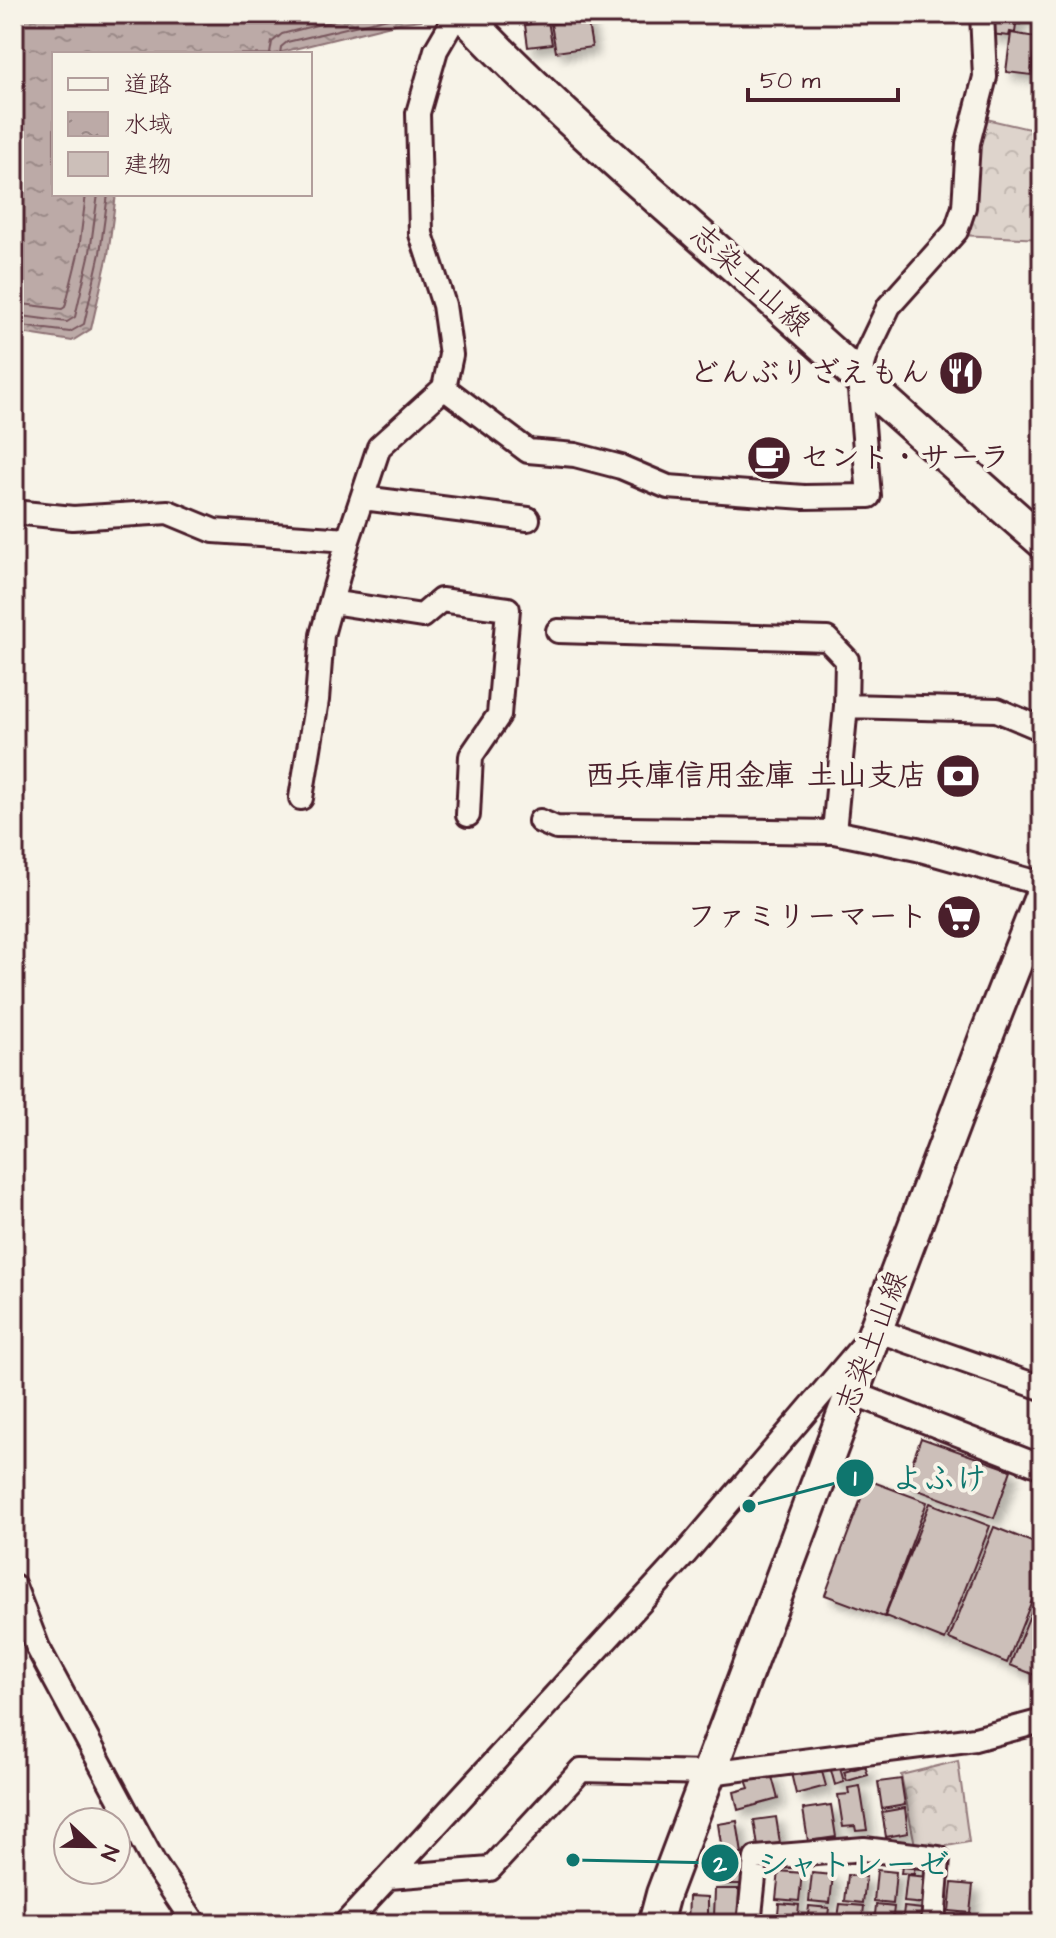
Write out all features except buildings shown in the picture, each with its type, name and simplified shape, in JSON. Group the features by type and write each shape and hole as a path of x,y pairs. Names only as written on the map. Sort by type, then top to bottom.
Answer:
{"main road":[{"name":"志染土山線","path":"460,14 907,424 1042,541"},
{"name":"志染土山線","path":"655,1924 663,1894 1042,895"}],"street":[{"path":"301,798 317,700 322,635 348,540 379,447 444,388 451,355 444,305 421,234 418,113 436,50 460,14"},
{"path":"444,388 528,451 575,455 621,467 668,487 804,497 869,496 859,378 867,352 889,306 956,231 964,207 968,143 985,77 982,14"},
{"path":"363,498 528,519"},
{"path":"14,512 73,518 168,512 214,531 348,540"},
{"path":"331,602 422,616 441,600 508,609 499,715 471,756 468,815"},
{"path":"558,631 827,639 847,660 846,706 834,832"},
{"path":"846,706 997,710 1042,729"},
{"path":"540,821 556,828 834,832 917,849 1042,884"},
{"path":"345,1924 685,1554 876,1330 1042,1388"},
{"path":"853,1393 1042,1467"},
{"path":"14,1586 38,1648 154,1863 195,1924"},
{"path":"389,1877 490,1869 581,1770 709,1773 975,1739 1042,1721"},
{"path":"749,1924 756,1858 864,1849 938,1858 933,1924"}],"green space":[{"path":"982,118 1042,132 1042,239 960,235"},
{"path":"958,1761 969,1842 947,1846 915,1845 901,1775"}],"water":[{"path":"14,14 416,14 421,20 282,52 52,52 52,196 116,196 108,255 91,329 72,341 14,332"}],"place":[{"name":"どんぶりざえもん","path":"961,373"},
{"name":"セント・サーラ","path":"769,458"},
{"name":"西兵庫信用金庫 土山支店","path":"958,776"},
{"name":"ファミリーマート","path":"959,917"},
{"name":"よふけ","path":"749,1506"},
{"name":"シャトレーゼ","path":"573,1860"}]}
